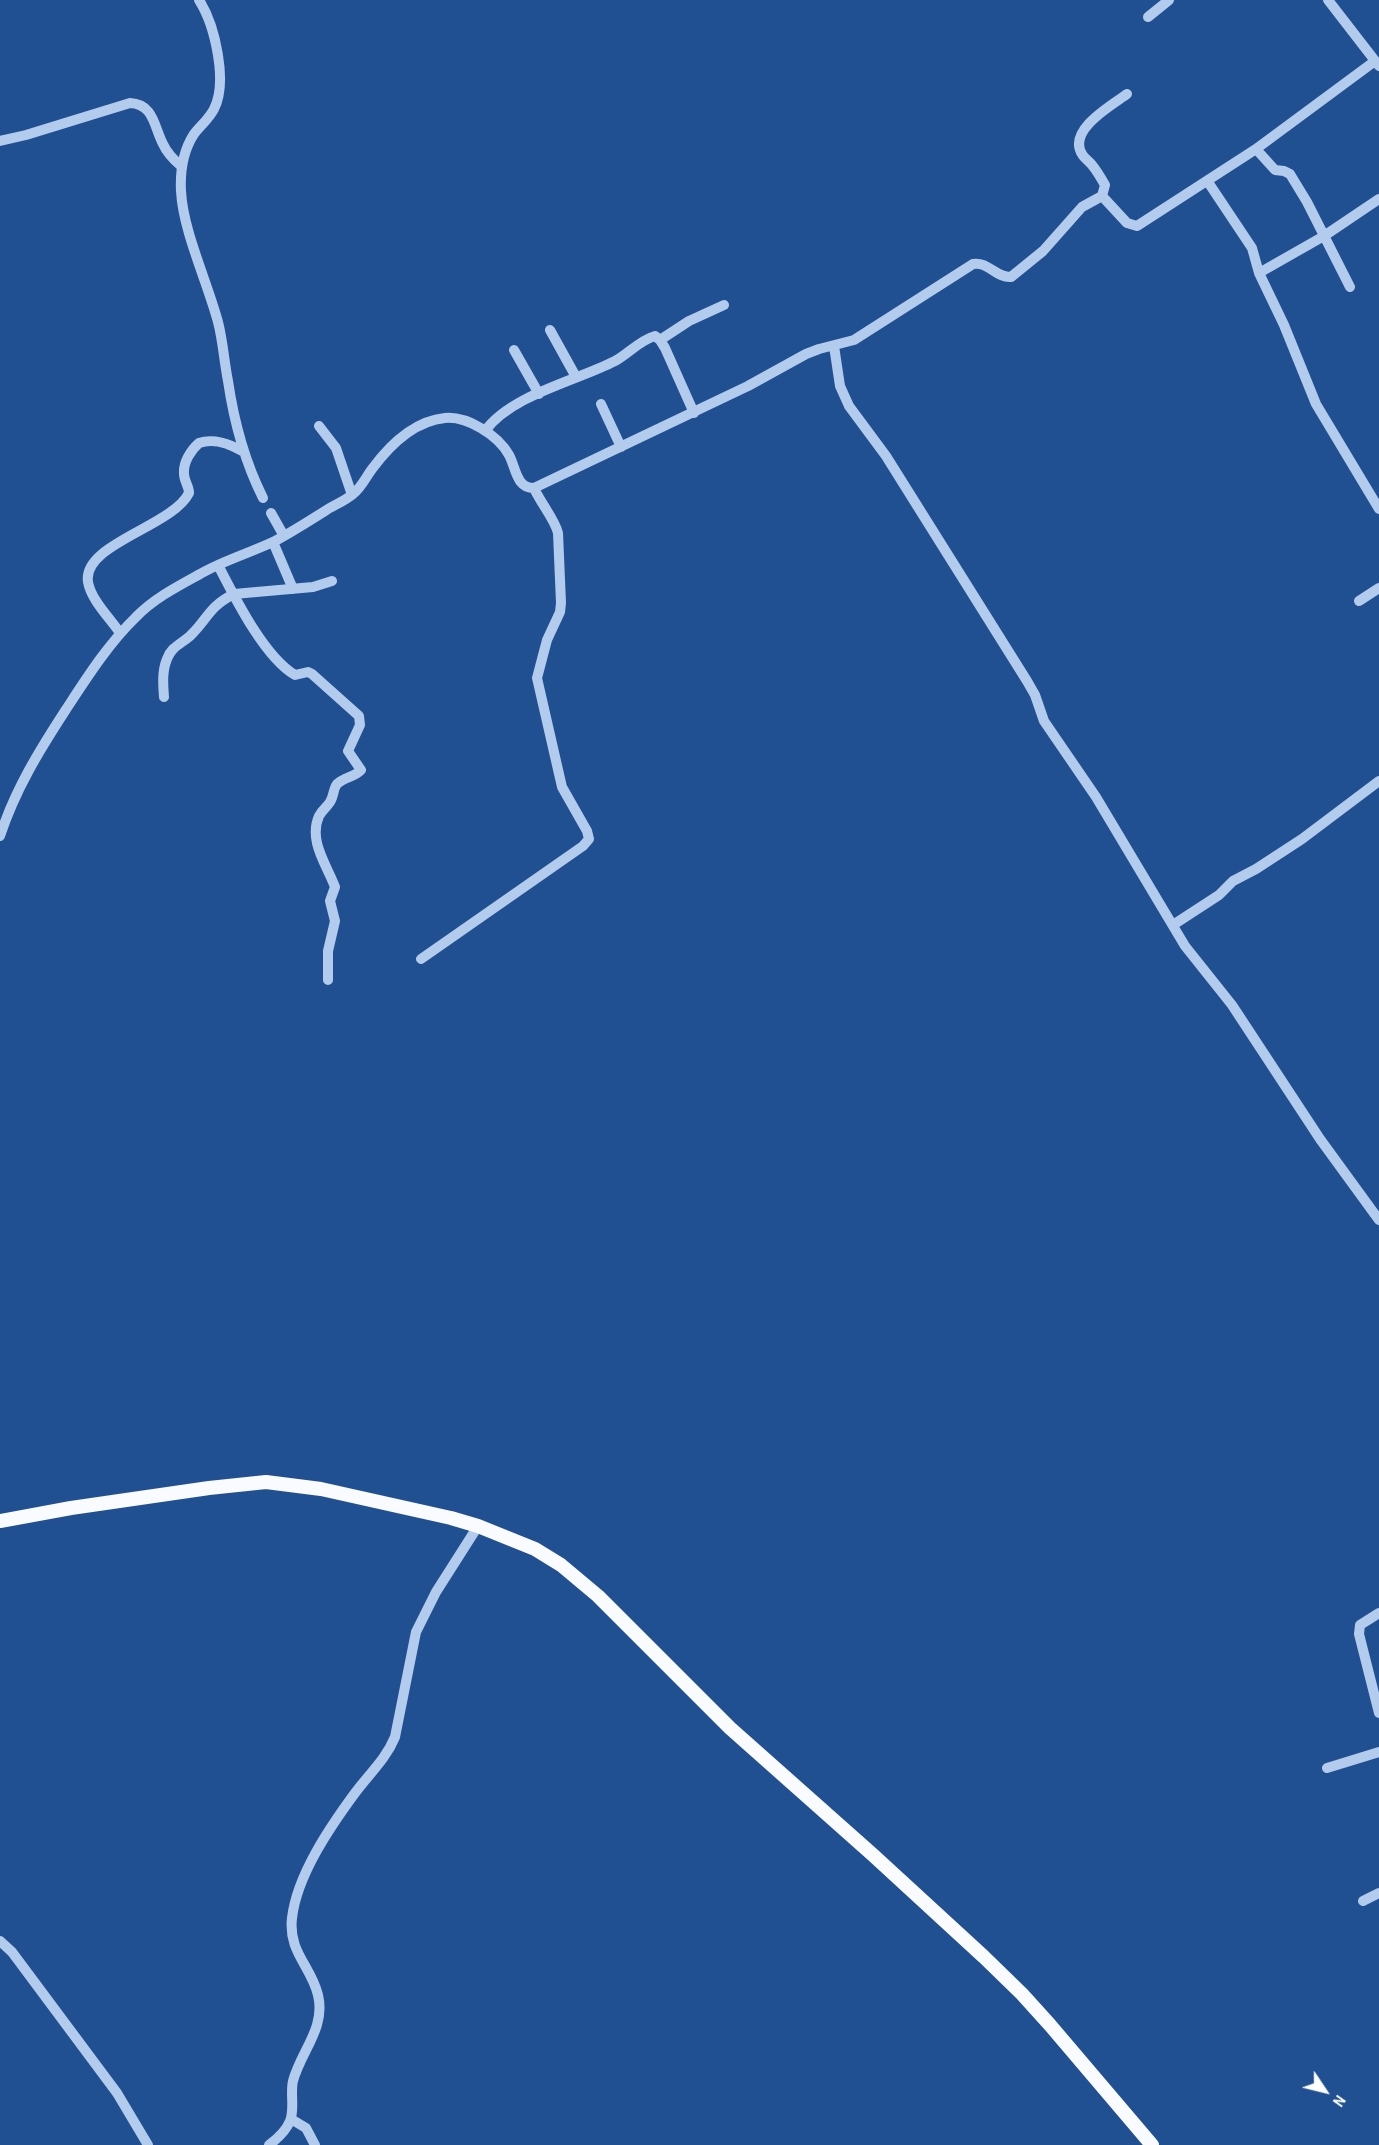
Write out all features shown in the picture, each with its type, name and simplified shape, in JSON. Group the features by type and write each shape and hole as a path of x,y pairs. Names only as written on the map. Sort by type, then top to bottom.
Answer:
{"main road":[{"path":"0,1521 71,1508 266,1482 321,1489 451,1518 534,1549 561,1565 598,1596 730,1728 949,1924 1014,1986 1152,2145"}],"street":[{"path":"199,0 213,31 220,72 218,98 214,110 187,145 181,166 181,192 189,233 219,325 242,451 262,498"},
{"path":"1148,18 1169,0"},
{"path":"1102,196 1127,223 1137,226 1208,182 1377,64 1328,0"},
{"path":"0,836 10,806 30,767 76,694 120,633 137,615 158,599 218,565 273,542 352,495 385,453 411,431 439,419 458,418 468,421 485,431 508,454 522,485 534,488 694,413 806,354 847,343 859,337 973,264 982,264 1005,277 1011,277 1043,251 1082,207 1102,196 1105,185 1081,153 1079,145 1082,134 1095,116 1127,94"},
{"path":"0,141 130,103 147,109 168,152 181,166"},
{"path":"1256,149 1275,170 1290,174 1307,202 1350,287"},
{"path":"1208,182 1252,248 1259,273 1284,325 1316,404 1379,509"},
{"path":"1259,273 1324,236 1379,200"},
{"path":"660,340 689,321 724,305"},
{"path":"550,330 576,377"},
{"path":"485,431 495,419 539,394 616,360 651,337 657,337 660,340 694,413"},
{"path":"834,346 840,386 849,406 886,456 1027,681 1035,695 1044,721 1096,797 1185,946 1232,1005 1320,1139 1379,1220"},
{"path":"514,351 539,394"},
{"path":"601,404 621,447"},
{"path":"319,426 336,448 352,495"},
{"path":"120,633 88,584 88,574 92,564 104,552 181,506 189,493 184,474 185,466 188,456 199,443 209,441 242,451"},
{"path":"421,959 583,846 589,839 587,831 562,787 537,678 547,640 560,612 561,603 558,533 534,488"},
{"path":"271,513 284,536"},
{"path":"273,542 293,589"},
{"path":"218,565 261,639 283,665 295,675 308,672 312,674 359,716 360,725 348,751 361,770 336,785 330,801 320,814 316,828 320,854 335,887 330,901 335,921 328,951 328,980"},
{"path":"164,697 163,675 167,658 174,646 190,636 215,604 234,594 313,587 332,581"},
{"path":"1359,601 1379,588"},
{"path":"1173,925 1219,895 1233,881 1302,839 1379,781"},
{"path":"269,2145 286,2129 291,2119 291,2090 294,2078 300,2060 312,2042 319,2015 315,1986 296,1950 292,1937 296,1898 305,1873 330,1831 356,1792 391,1747 416,1632 436,1592 477,1526"},
{"path":"1379,1613 1360,1625 1359,1634 1379,1713"},
{"path":"1327,1768 1379,1752"},
{"path":"1363,1901 1379,1893"},
{"path":"0,1941 12,1952 117,2093 148,2145"},
{"path":"291,2119 306,2128 315,2145"}]}
